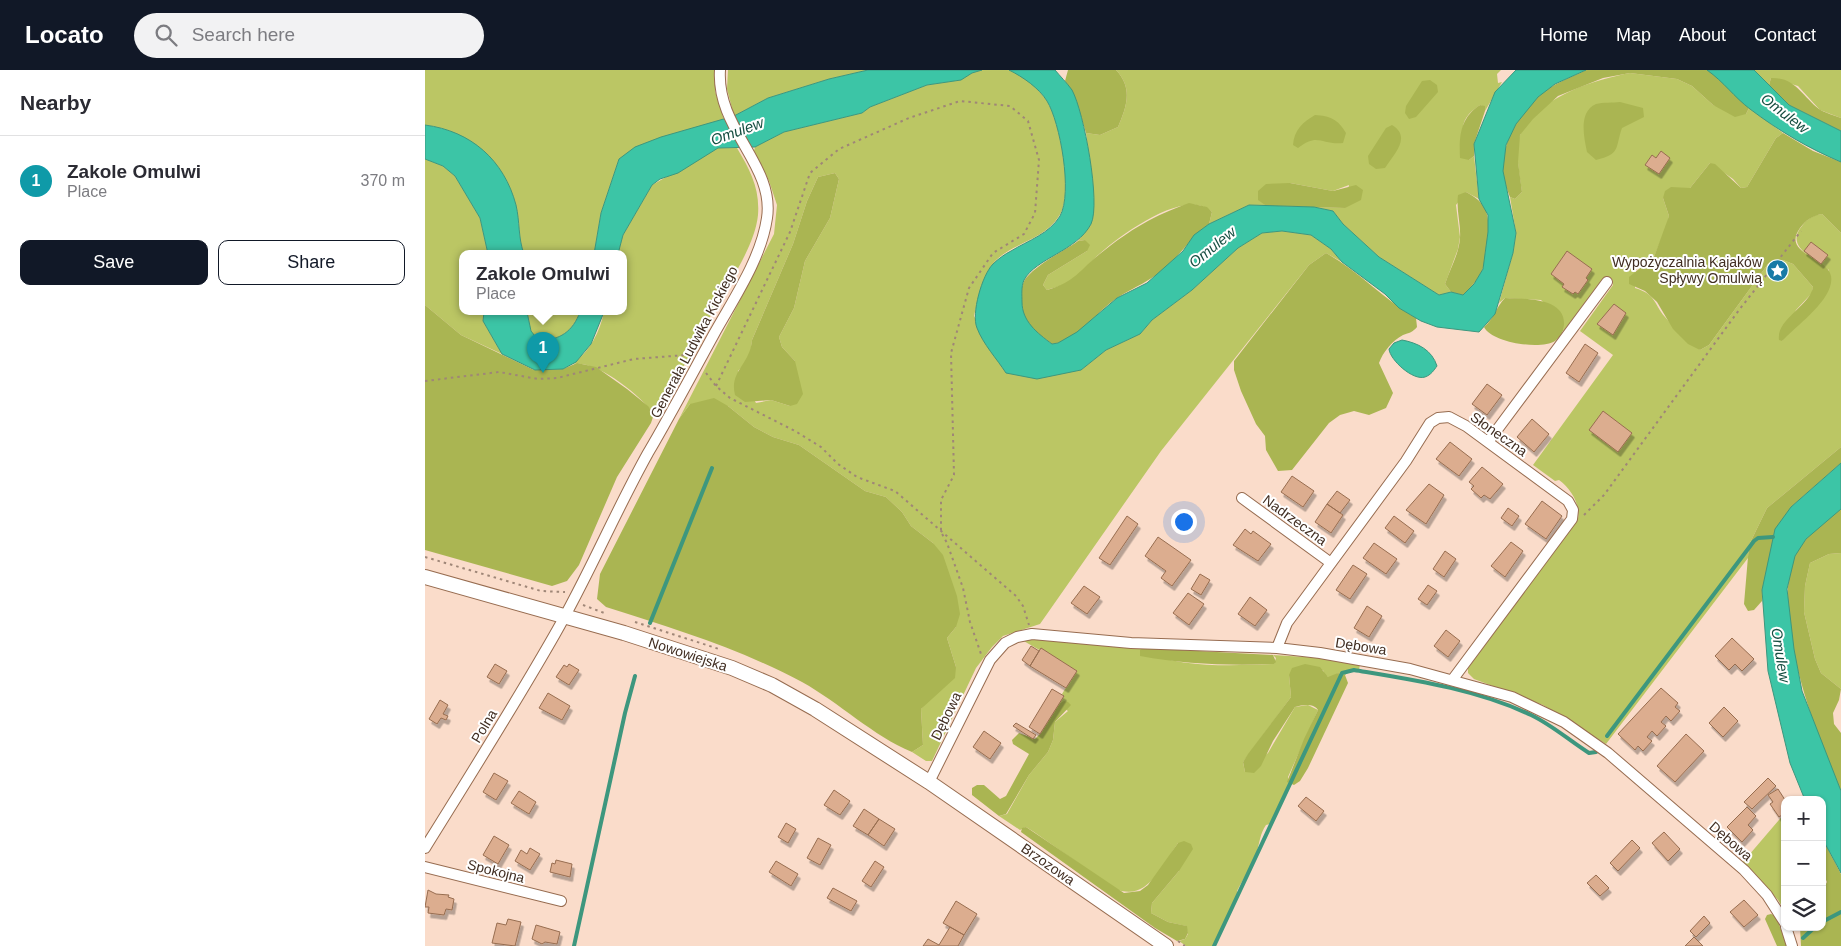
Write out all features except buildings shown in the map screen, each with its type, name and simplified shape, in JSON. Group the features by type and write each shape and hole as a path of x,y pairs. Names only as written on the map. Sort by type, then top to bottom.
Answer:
{"main road":[{"name":"Nowowiejska","path":"425,577 564,616 733,668 772,685 815,709 929,782"},
{"name":"Brzozowa","path":"929,782 1166,946"}],"street":[{"name":"Generała Ludwika Kickiego","path":"564,616 622,500 699,362 759,248 764,234 767,197 761,177 727,114 721,96 720,70"},
{"path":"1488,442 1607,282"},
{"name":"Słoneczna","path":"1277,648 1287,623 1406,461 1430,423 1438,418 1449,417 1488,442 1568,501 1573,510 1572,519"},
{"name":"Nadrzeczna","path":"1242,498 1331,563"},
{"path":"1453,679 1572,519"},
{"name":"Polna","path":"425,848 564,616"},
{"name":"Dębowa","path":"929,782 984,669 998,649 1017,637 1032,634 1131,643 1277,648 1370,661 1453,679 1519,700 1556,717 1587,736 1744,870 1767,895 1781,917"},
{"name":"Spokojna","path":"425,867 561,901"},
{"path":"1787,931 1792,946"}],"path":[{"path":"716,386 790,232 810,173 839,149 909,118 960,101 1010,106 1028,121 1039,160 1035,213 1024,234 993,253 969,288 951,353 954,475 941,500 941,532 947,543 963,588 984,669"},
{"path":"1572,519 1592,509 1604,495 1739,310 1801,230"},
{"path":"425,381 499,372 538,379 557,378 634,359 686,355 699,362 716,386 749,409 795,431 821,448 838,464 857,477 895,491 1016,596 1023,606 1032,634"},
{"path":"425,557 541,591"}],"green space":[{"path":"425,70 715,70 715,91 724,120 689,130 619,159 601,213 595,250 523,250 516,206 511,190 494,163 483,151 456,134 441,128 425,125"},
{"path":"728,70 868,70 829,79 768,98 734,116 727,89"},
{"path":"982,70 1009,70 1025,78 1035,87 1047,101 1052,111 1063,158 1065,192 1059,216 1044,232 1007,252 992,265 979,296 974,316 1006,373 1081,370 1106,350 1140,334 1152,320 1192,290 1238,248 1262,233 1282,231 1311,235 1331,249 1342,262 1326,253 1309,265 1161,451 1040,624 1003,636 992,647 976,668 932,761 926,761 912,752 923,745 921,709 956,667 947,638 956,627 933,543 911,526 902,512 886,497 865,491 799,445 773,437 754,427 728,406 690,404 679,419 774,234 777,205 769,181 754,151 755,147 784,132 862,113 870,107 927,85 960,80","holes":["835,173 839,179 830,218 805,261 794,308 779,337 782,347 795,361 790,406 771,400 756,403 738,371 748,357 752,340 793,244 807,201 818,177"]},
{"path":"1068,70 1116,70 1125,84 1127,97 1118,127 1100,135 1086,133 1077,103 1065,81"},
{"path":"1116,70 1501,70 1497,74 1498,83 1502,82 1485,111 1485,107 1480,105 1472,111 1464,123 1463,136 1469,160 1474,156 1479,199 1466,192 1456,205 1460,237 1458,249 1445,284 1451,292 1439,295 1379,257 1343,224 1333,211 1314,207 1345,208 1349,185 1333,191 1290,183 1258,199 1266,206 1249,205 1209,224 1212,212 1200,206 1186,205 1169,209 1120,237 1097,256 1076,278 1066,284 1047,290 1043,285 1048,275 1087,251 1085,240 1078,241 1091,224 1089,159 1086,133 1100,135 1118,127 1127,97 1125,84"},
{"path":"1586,70 1707,70 1723,81 1749,108 1746,114 1735,117 1713,105 1692,86 1677,79 1630,73 1603,78 1558,96 1533,119 1520,135 1518,162 1522,192 1515,199 1510,197 1505,184 1503,161 1508,140 1518,120 1544,92"},
{"path":"1754,70 1841,70 1841,118 1820,110 1798,86 1771,78 1769,85"},
{"path":"1630,73 1677,79 1692,86 1713,105 1746,114 1749,108 1783,133 1776,138 1747,187 1741,188 1733,179 1710,163 1690,188 1682,188 1663,198 1669,216 1667,225 1654,257 1647,264 1635,270 1635,288 1651,297 1669,321 1700,350 1709,345 1768,264 1783,260 1793,264 1813,287 1812,293 1796,310 1782,341 1829,270 1803,252 1797,240 1797,233 1808,219 1822,214 1841,233 1841,447 1767,508 1749,545 1748,558 1606,744 1543,705 1474,679 1468,673 1468,668 1578,519 1578,507 1574,497 1567,488 1559,480 1555,481 1533,465 1613,355 1580,331 1613,285 1612,279 1606,277 1601,281 1563,332 1564,323 1541,300 1505,298 1499,303 1513,253 1516,233 1510,197 1515,199 1522,192 1518,163 1518,141 1528,122 1553,101 1568,92 1600,80"},
{"path":"1771,78 1792,84 1819,109 1841,118 1841,131 1789,105 1769,85"},
{"path":"1430,80 1437,85 1438,92 1416,117 1409,119 1405,113 1406,106 1422,81"},
{"path":"1620,102 1643,108 1644,117 1622,128 1613,153 1596,160 1587,152 1584,119 1590,108 1596,104"},
{"path":"1480,105 1485,106 1485,111 1474,144 1474,156 1469,160 1460,158 1462,128 1468,116"},
{"path":"1315,115 1329,117 1340,124 1346,133 1343,143 1315,140 1305,143 1298,148 1293,145 1295,135 1300,127"},
{"path":"1392,125 1401,135 1399,146 1385,168 1376,169 1369,164 1368,156 1386,128"},
{"path":"1783,133 1813,151 1841,162 1841,233 1822,214 1812,217 1807,221 1800,228 1796,237 1796,244 1801,250 1828,270 1831,276 1831,284 1828,292 1808,317 1782,341 1779,340 1779,332 1811,294 1813,287 1793,264 1783,260 1768,264 1709,345 1700,350 1688,344 1673,329 1657,302 1645,291 1629,284 1629,277 1654,257 1669,216 1663,198 1665,191 1671,187 1690,188 1710,163 1715,164 1741,188 1747,187 1776,138"},
{"path":"718,148 737,148 756,188 758,205 756,227 746,253 677,378 654,414 648,406 617,380 593,367 572,364 593,341 603,315 627,315 627,250 619,250 623,235 652,185"},
{"path":"425,159 443,166 455,176 480,218 487,250 459,250 459,315 484,315 483,321 502,354 461,335 425,305"},
{"path":"835,173 839,179 830,218 805,261 794,308 779,337 782,347 795,361 803,394 797,404 790,406 771,400 745,402 735,395 734,387 737,374 748,356 752,340 793,244 807,201 818,177"},
{"path":"1290,183 1333,191 1356,185 1363,190 1361,200 1345,208 1266,206 1258,200 1258,191 1266,184"},
{"path":"1466,192 1481,203 1485,209 1488,230 1482,271 1476,281 1463,295 1451,292 1445,284 1459,244 1458,195"},
{"path":"1189,203 1207,207 1212,212 1209,224 1160,272 1117,298 1078,332 1061,342 1052,344 1030,326 1022,307 1021,294 1026,278 1038,267 1078,241 1085,240 1090,245 1087,251 1048,275 1043,285 1047,290 1057,287 1071,279 1101,253 1133,230 1153,218"},
{"path":"1326,253 1416,318 1417,327 1399,337 1385,351 1379,363 1393,393 1386,408 1369,415 1354,411 1340,415 1329,423 1292,470 1278,471 1266,450 1265,436 1256,424 1241,391 1234,370 1234,361 1309,265"},
{"path":"1505,298 1542,301 1558,309 1563,316 1564,325 1559,338 1548,344 1528,345 1506,341 1489,333 1484,327"},
{"path":"425,305 461,335 534,370 563,369 577,363 596,367 648,406 654,414 651,423 617,477 579,565 567,581 552,586 425,550"},
{"path":"528,315 579,315 574,325 559,337 538,340 531,332"},
{"path":"714,398 728,406 754,427 773,437 799,445 865,491 886,497 902,512 911,526 933,543 943,555 957,596 960,614 956,627 947,638 956,667 955,678 921,709 923,745 912,752 870,728 816,690 778,670 706,640 606,607 597,599 600,574 679,419 690,404"},
{"path":"1841,447 1841,463 1791,507 1762,590 1762,601 1754,610 1748,611 1744,604 1749,545 1767,508"},
{"path":"1841,509 1841,553 1829,554 1810,563 1805,586 1804,612 1815,659 1821,673 1841,689 1839,700 1833,713 1834,724 1841,733 1841,791 1820,739 1799,676 1788,612 1788,583 1794,558 1802,544 1814,531"},
{"path":"1841,553 1841,689 1821,673 1815,659 1804,612 1805,586 1810,563 1829,554"},
{"path":"1022,640 1143,648 1140,651 1156,657 1205,665 1274,664 1276,658 1273,655 1321,658 1360,665 1359,669 1354,669 1345,675 1338,673 1332,678 1325,676 1323,670 1289,675 1291,697 1243,762 1245,772 1268,753 1295,707 1308,705 1318,710 1288,777 1289,784 1270,824 1266,825 1262,831 1253,861 1237,891 1238,893 1214,946 1186,946 1179,941 1185,939 1188,934 1186,926 1168,922 1151,913 1152,903 1179,871 1178,843 1152,880 1144,887 1135,891 1125,892 1114,888 1026,827 1020,830 999,816 1007,814 1029,775 1048,752 1053,740 1055,722 1068,711 1058,704 1076,671"},
{"path":"1143,648 1273,655 1276,662 1274,664 1240,665 1173,661 1140,656 1140,650"},
{"path":"1305,664 1320,667 1328,677 1338,673 1345,675 1348,683 1308,768 1300,781 1294,785 1287,782 1318,710 1308,705 1295,707 1273,741 1261,766 1254,773 1245,772 1243,762 1291,697 1289,675 1292,668"},
{"path":"1064,701 1071,705 1055,722 1053,740 1048,752 1029,775 1006,814 999,816 972,795 972,788 977,785 984,785 1000,799 1006,796 1029,754 1013,744 1012,740 1019,733 1035,739 1043,730 1055,708"},
{"path":"1781,818 1781,905 1743,862"},
{"path":"1026,827 1124,893 1140,891 1148,885 1178,843 1184,841 1191,844 1193,849 1179,871 1152,903 1151,913 1168,922 1187,926 1188,933 1185,939 1177,941 1155,928 1021,832 1022,828"},
{"path":"1826,846 1841,874 1841,946 1801,946 1800,931 1826,931"},
{"path":"1767,915 1776,916 1787,946 1777,946 1765,919"}],"water":[{"name":"Omulew","path":"868,70 982,70 972,73 961,80 927,85 870,107 862,113 784,132 755,147 718,148 678,173 660,179 652,185 623,235 619,250 595,250 601,213 619,159 635,147 661,137 734,116 768,98 829,79"},
{"name":"Omulew","path":"1009,70 1055,70 1072,90 1077,101 1090,157 1094,197 1094,213 1091,224 1076,241 1030,272 1022,285 1023,309 1028,321 1036,331 1052,344 1058,343 1077,332 1117,298 1147,283 1183,251 1194,235 1209,224 1249,205 1314,207 1333,211 1343,224 1379,257 1439,295 1451,292 1463,295 1474,284 1483,269 1488,232 1488,215 1479,199 1474,144 1495,92 1516,70 1586,70 1555,84 1538,97 1516,124 1506,145 1503,171 1516,233 1513,253 1495,314 1479,332 1437,327 1421,321 1399,308 1385,294 1342,262 1331,249 1311,235 1282,231 1262,233 1238,248 1192,290 1152,320 1140,334 1106,350 1081,370 1037,379 1006,373 983,340 977,328 975,314 982,285 989,269 1004,255 1050,228 1060,216 1064,205 1065,175 1063,158 1052,111 1044,96 1035,87"},
{"name":"Omulew","path":"1707,70 1754,70 1789,105 1841,131 1841,162 1805,145 1772,125 1744,104"},
{"path":"425,125 442,128 457,134 483,150 494,161 511,189 516,205 523,250 487,250 480,218 455,176 443,166 425,159"},
{"path":"484,315 528,315 531,331 538,340 546,340 565,334 574,325 579,315 603,315 591,344 576,362 563,369 535,370 502,354 483,321"},
{"path":"1402,340 1419,345 1432,356 1437,366 1431,374 1425,377 1414,376 1393,359 1389,349 1394,343"},
{"name":"Omulew","path":"1841,463 1841,509 1806,539 1795,556 1787,589 1794,649 1802,691 1841,791 1841,873 1826,845 1826,796 1803,796 1790,763 1768,671 1762,590 1775,529 1791,507"}],"waterway":[{"path":"650,623 712,468"},
{"path":"1607,736 1754,541 1758,538 1773,537"},
{"path":"1214,946 1342,673 1354,670 1444,686 1489,698 1539,719 1589,753 1596,752"},
{"path":"574,946 625,713 635,676"},
{"path":"1826,920 1841,912"},
{"path":"1803,938 1811,931"}],"place":[{"name":"Wypożyczalnia Kajaków Spływy Omulwią","path":"1778,270"},
{"name":"Zakole Omulwi","path":"543,373"}]}
